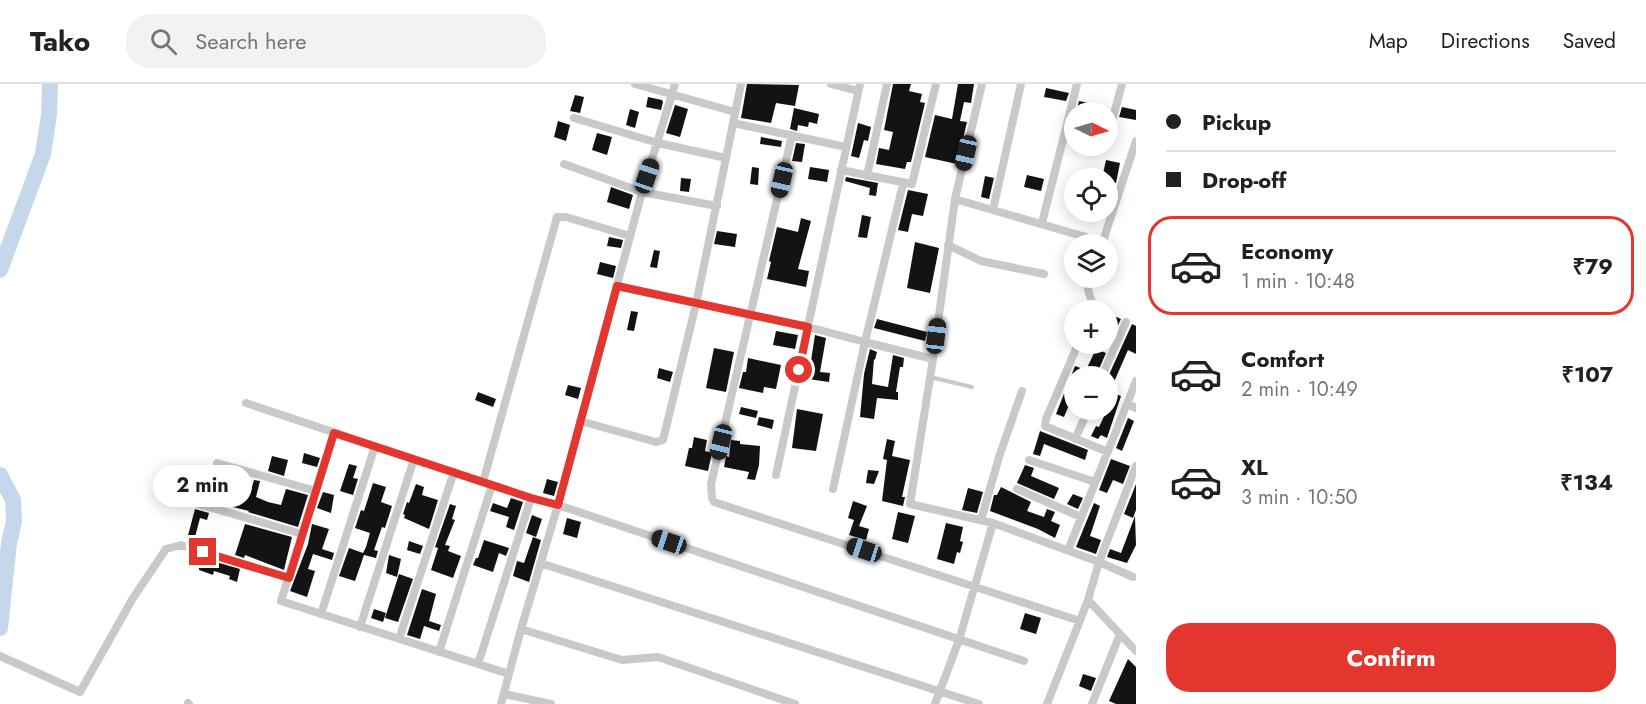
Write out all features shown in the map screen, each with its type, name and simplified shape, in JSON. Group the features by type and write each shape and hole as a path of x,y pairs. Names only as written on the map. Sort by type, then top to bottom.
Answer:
{"street":[{"path":"635,84 735,112"},
{"path":"501,704 558,505 642,192 675,84"},
{"path":"580,421 642,439 661,441 664,437 696,304 741,84"},
{"path":"776,475 859,87 831,84"},
{"path":"867,176 887,84"},
{"path":"841,170 912,184 915,180 936,84"},
{"path":"982,84 955,199 910,504 993,523 1135,575"},
{"path":"993,210 1021,84"},
{"path":"1042,223 1077,84"},
{"path":"1117,102 1122,84"},
{"path":"574,118 658,143 726,158"},
{"path":"733,123 846,147"},
{"path":"792,135 711,484 714,502 1080,621"},
{"path":"1106,234 1136,141"},
{"path":"564,164 642,192 717,206"},
{"path":"833,489 903,184"},
{"path":"955,199 1076,234"},
{"path":"483,482 557,217 567,217 630,236"},
{"path":"948,245 981,261 1044,274"},
{"path":"617,286 808,327 933,359"},
{"path":"1106,366 1126,322"},
{"path":"1074,354 1045,423 1048,428 1107,452"},
{"path":"1068,550 1136,381"},
{"path":"981,520 999,457 1022,391"},
{"path":"246,403 1024,661"},
{"path":"1126,404 1136,408"},
{"path":"1075,439 1084,420"},
{"path":"334,433 281,601 509,674"},
{"path":"321,614 375,446"},
{"path":"360,627 414,459"},
{"path":"1029,459 1095,483"},
{"path":"217,463 316,490"},
{"path":"1047,704 1088,600 1099,562 1136,466"},
{"path":"399,639 454,472"},
{"path":"439,652 492,485"},
{"path":"1017,489 1081,517"},
{"path":"478,664 531,498"},
{"path":"195,503 302,534"},
{"path":"935,704 958,640 993,523"},
{"path":"0,656 80,692 133,598 166,549 181,545 289,578"},
{"path":"540,563 979,704"},
{"path":"1088,600 1136,651"},
{"path":"521,629 622,660 658,657 795,704"},
{"path":"1092,704 1120,634"},
{"path":"504,694 551,704"}],"lane":[{"path":"930,377 972,387"}],"building":[{"path":"747,84 799,85 795,106 776,103 771,123 741,118"},
{"path":"893,84 911,84 909,91 922,94 920,102 925,103 911,162 907,162 905,169 876,164 879,148 889,150 893,132 884,130"},
{"path":"958,84 974,84 971,103 964,102 960,121 967,122 957,164 925,157 935,115 952,119"},
{"path":"1046,88 1069,93 1066,101 1044,97"},
{"path":"575,95 584,97 580,113 570,111"},
{"path":"648,97 662,100 661,110 646,107"},
{"path":"675,105 688,109 680,137 666,133"},
{"path":"1122,107 1136,110 1136,120 1119,117"},
{"path":"794,108 819,114 817,124 809,122 808,127 798,125 797,131 790,129"},
{"path":"630,109 639,112 635,128 626,125"},
{"path":"558,121 570,125 566,141 554,137"},
{"path":"858,123 871,127 868,141 864,140 859,158 851,156"},
{"path":"597,133 612,137 607,155 592,150"},
{"path":"761,137 782,141 781,147 760,144"},
{"path":"796,143 805,144 802,162 792,161"},
{"path":"1106,160 1120,163 1118,173 1118,168 1104,168"},
{"path":"752,167 759,168 758,185 750,184"},
{"path":"810,167 829,170 827,182 808,179"},
{"path":"1027,175 1044,179 1041,191 1024,187"},
{"path":"985,176 994,178 989,199 981,197"},
{"path":"846,177 878,183 876,196 869,195 870,188 845,181"},
{"path":"681,178 691,179 689,192 680,191"},
{"path":"611,187 633,195 629,209 607,202"},
{"path":"908,190 928,194 923,216 912,214 908,232 898,230"},
{"path":"862,215 871,217 867,238 858,237"},
{"path":"801,218 811,221 798,269 809,271 806,287 767,279 777,227 798,232"},
{"path":"717,231 737,234 735,247 714,244"},
{"path":"609,237 623,240 621,248 607,246"},
{"path":"915,242 939,248 930,293 907,288"},
{"path":"654,250 660,251 657,268 650,267"},
{"path":"600,262 616,266 613,278 597,274"},
{"path":"631,311 638,312 634,331 627,330"},
{"path":"877,319 927,332 925,341 874,328"},
{"path":"1132,324 1136,326 1136,354 1128,350 1118,373 1118,366 1113,366"},
{"path":"776,331 798,335 795,349 773,345"},
{"path":"815,335 826,338 820,372 830,373 829,382 808,379 809,361 811,361"},
{"path":"714,348 734,352 726,392 706,388"},
{"path":"870,349 877,352 874,359 872,384 888,387 893,355 904,358 903,367 900,367 896,392 898,392 898,400 877,398 874,419 860,417 864,374"},
{"path":"1094,354 1106,354 1100,366 1088,366"},
{"path":"748,358 781,365 776,389 764,387 763,393 739,388 743,372 746,372"},
{"path":"659,368 673,372 670,382 657,378"},
{"path":"568,385 581,388 578,399 565,395"},
{"path":"478,392 496,399 493,407 475,400"},
{"path":"1064,394 1064,417 1056,414"},
{"path":"741,407 758,411 756,418 739,414"},
{"path":"797,409 823,414 816,451 792,448"},
{"path":"759,417 774,420 772,429 757,425"},
{"path":"1128,418 1134,421 1122,451 1116,448"},
{"path":"1102,420 1113,420 1107,438 1101,435 1098,439 1091,436 1096,426 1099,427"},
{"path":"1040,431 1088,450 1085,460 1044,444 1040,456 1033,454"},
{"path":"694,437 707,440 705,451 712,453 708,471 685,466"},
{"path":"887,439 895,441 892,456 910,460 902,497 905,497 903,506 882,501 887,460 883,459"},
{"path":"731,440 740,441 740,444 760,446 755,480 747,479 749,472 724,467 726,456 729,457"},
{"path":"304,453 320,458 317,467 302,463"},
{"path":"272,456 288,460 284,476 268,471"},
{"path":"1111,459 1130,466 1123,484 1113,480 1107,493 1099,490"},
{"path":"349,464 357,466 353,478 358,479 353,495 340,491"},
{"path":"1025,465 1034,468 1031,476 1059,488 1054,499 1017,483"},
{"path":"214,468 235,474 232,488 250,494 254,480 260,481 256,497 268,502 281,505 286,489 308,495 298,527 201,499 205,484 209,485"},
{"path":"868,470 879,471 874,484 866,483"},
{"path":"547,479 558,482 554,496 543,493"},
{"path":"373,483 386,487 381,502 392,506 385,528 382,527 374,550 378,551 376,558 364,555 355,581 339,576 349,548 363,553 366,547 370,533 355,528 361,510 364,511"},
{"path":"416,484 424,487 422,495 438,500 429,529 404,518 407,502 409,503"},
{"path":"1136,484 1136,510 1133,518 1124,514"},
{"path":"1001,487 1031,502 1027,511 1044,517 1047,509 1055,512 1051,521 1060,525 1055,538 990,511 994,495 997,495"},
{"path":"968,488 983,492 977,513 962,510"},
{"path":"323,492 334,495 331,513 317,508"},
{"path":"1073,494 1083,498 1078,509 1067,504"},
{"path":"511,498 523,502 514,530 506,527 509,517 490,511 493,503 507,508"},
{"path":"853,501 867,506 859,526 869,529 866,540 849,535 854,520 848,518"},
{"path":"1094,503 1100,506 1090,536 1101,540 1096,554 1076,547"},
{"path":"450,504 456,506 452,519 455,520 445,545 450,546 448,551 461,556 453,578 431,570 438,548 435,547"},
{"path":"195,509 209,513 207,520 200,518 194,541 187,539"},
{"path":"898,512 915,516 908,543 892,539"},
{"path":"532,515 542,519 536,537 526,533"},
{"path":"1135,516 1136,545 1127,563 1107,557 1110,549 1121,553"},
{"path":"567,518 581,522 577,538 563,534"},
{"path":"946,523 963,527 960,541 963,542 954,564 937,559"},
{"path":"245,524 292,537 284,570 245,555 244,558 235,555"},
{"path":"312,524 329,529 322,549 334,553 332,560 313,554 308,569 315,571 307,597 290,591 308,544"},
{"path":"533,537 541,540 529,582 513,576 517,561 524,563"},
{"path":"484,540 509,548 506,556 499,553 493,572 473,565"},
{"path":"409,541 423,546 420,554 407,550"},
{"path":"389,555 401,559 397,577 386,573"},
{"path":"199,557 240,569 237,582 229,579 230,576 214,571 213,575 199,570"},
{"path":"399,574 413,579 398,622 385,618"},
{"path":"422,589 436,594 429,621 441,625 439,631 424,626 420,639 407,635"},
{"path":"374,609 386,613 383,622 371,618"},
{"path":"1025,613 1041,618 1036,634 1020,629"},
{"path":"1128,659 1136,667 1136,704 1116,704 1109,701"},
{"path":"1083,674 1096,678 1091,691 1079,686"}],"waterway":[{"path":"0,270 43,154 49,115 50,84"},
{"path":"0,475 13,500 14,521 9,543 0,628"}],"route":[{"path":"203,552 289,578 334,433 558,505 617,286 808,327 799,370"}]}
